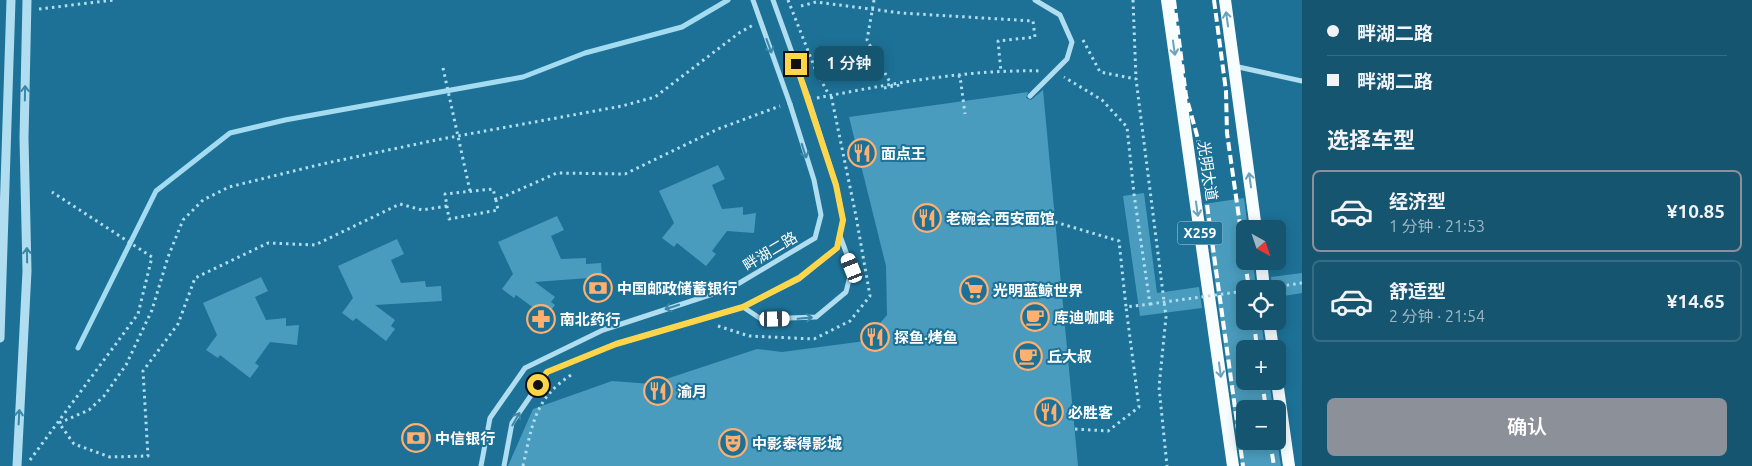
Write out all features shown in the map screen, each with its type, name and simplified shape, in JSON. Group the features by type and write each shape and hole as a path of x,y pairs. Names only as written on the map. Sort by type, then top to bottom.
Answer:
{"main road":[{"name":"光明大道","path":"1167,0 1234,466"},
{"path":"1225,0 1255,220"},
{"path":"1278,390 1289,466"}],"street":[{"path":"0,338 11,0"},
{"path":"17,466 27,271 24,138 27,0"},
{"name":"畔湖二路","path":"480,466 490,418 525,368 603,330 731,288 815,238 821,216 814,180 790,104 753,0"},
{"path":"504,466 512,423 547,372 616,344 743,307 799,278 837,248 843,220 836,185 808,98 773,0"},
{"path":"1030,96 1067,59 1072,42 1060,15 1035,0"},
{"path":"1234,66 1302,81"},
{"path":"743,307 761,319 816,317 846,292 852,268 840,236"}],"path":[{"path":"26,10 114,0"},
{"path":"788,0 816,71 829,95"},
{"path":"874,0 867,40 891,85"},
{"path":"1133,0 1136,78 1166,317 1159,387 1167,466"},
{"path":"800,6 816,2 873,9 1032,21 1035,37 998,41 1001,72"},
{"path":"59,423 89,410 104,396 126,365 152,310 168,256 183,220 203,200 229,187 322,164 436,140 622,106 655,97 739,33 761,20"},
{"path":"1082,38 1100,72 1136,78"},
{"path":"443,68 470,191"},
{"path":"496,200 557,173 625,174 718,129 774,107 808,98 891,85 1001,72 1052,71"},
{"path":"1059,75 1098,98 1127,126 1134,194 1150,304"},
{"path":"493,188 498,210 449,219 445,194 470,191 493,188"},
{"path":"26,466 138,314 152,257 52,192"},
{"path":"59,423 74,444 110,457 148,456 143,371 178,324 195,278 268,243 315,245 400,204 422,210 447,206"},
{"path":"1055,222 1119,240 1140,408 1108,431 1075,429"},
{"path":"1286,285 1302,283"},
{"path":"1126,307 1236,292"}],"building":[{"name":"光明蓝鲸世界","path":"1043,90 1078,466 508,466 533,409 612,381 651,384 757,349 782,352 865,341 887,315 886,266 849,117 1028,92 1026,98 1031,100"},
{"path":"718,165 725,179 712,185 722,209 743,207 743,215 756,213 754,233 727,231 712,251 716,254 706,266 677,243 674,247 662,238 674,223 659,191"},
{"path":"1144,193 1157,293 1199,287 1202,308 1140,316 1123,196"},
{"path":"1244,198 1247,220 1236,220 1236,270 1254,270 1255,280 1236,280 1236,330 1262,330 1264,340 1236,340 1236,390 1270,390 1272,400 1236,400 1236,431 1204,204"},
{"path":"557,216 564,230 551,236 561,259 586,258 586,264 601,263 602,277 535,282 555,297 551,302 555,305 546,317 516,295 514,298 502,289 513,274 498,242"},
{"path":"397,239 404,254 391,260 401,283 425,281 426,287 441,286 442,301 375,305 395,320 391,326 395,329 386,341 356,318 353,321 342,313 353,298 338,266"},
{"path":"1302,273 1302,293 1286,296 1286,280 1271,280 1271,277"},
{"path":"261,277 268,291 255,297 266,320 286,318 286,326 299,325 297,345 270,342 255,363 259,366 250,378 220,355 218,358 206,350 217,335 203,303"},
{"path":"1239,450 1278,450 1281,466 1241,466"}],"waterway":[{"path":"78,348 156,191 230,133 285,120 523,77 585,53 682,27 728,0"}],"railway":[{"path":"1174,0 1186,96 1198,139 1243,466"},
{"path":"1214,0 1226,91 1227,133 1239,220"},
{"path":"1246,270 1248,280"},
{"path":"1255,330 1256,340"},
{"path":"1263,390 1265,400"},
{"path":"1271,450 1274,466"}],"place":[{"name":"面点王","path":"862,153"},
{"name":"老碗会·西安面馆","path":"927,218"},
{"name":"中国邮政储蓄银行","path":"598,288"},
{"name":"光明蓝鲸世界","path":"974,290"},
{"name":"库迪咖啡","path":"1035,317"},
{"name":"南北药行","path":"541,319"},
{"name":"探鱼·烤鱼","path":"875,337"},
{"name":"丘大叔","path":"1028,356"},
{"name":"渝月","path":"658,391"},
{"name":"必胜客","path":"1049,412"},
{"name":"中信银行","path":"416,438"},
{"name":"中影泰得影城","path":"733,443"}],"route":[{"path":"538,385 547,372 616,344 743,307 799,278 837,248 843,220 836,185 796,64"}]}
